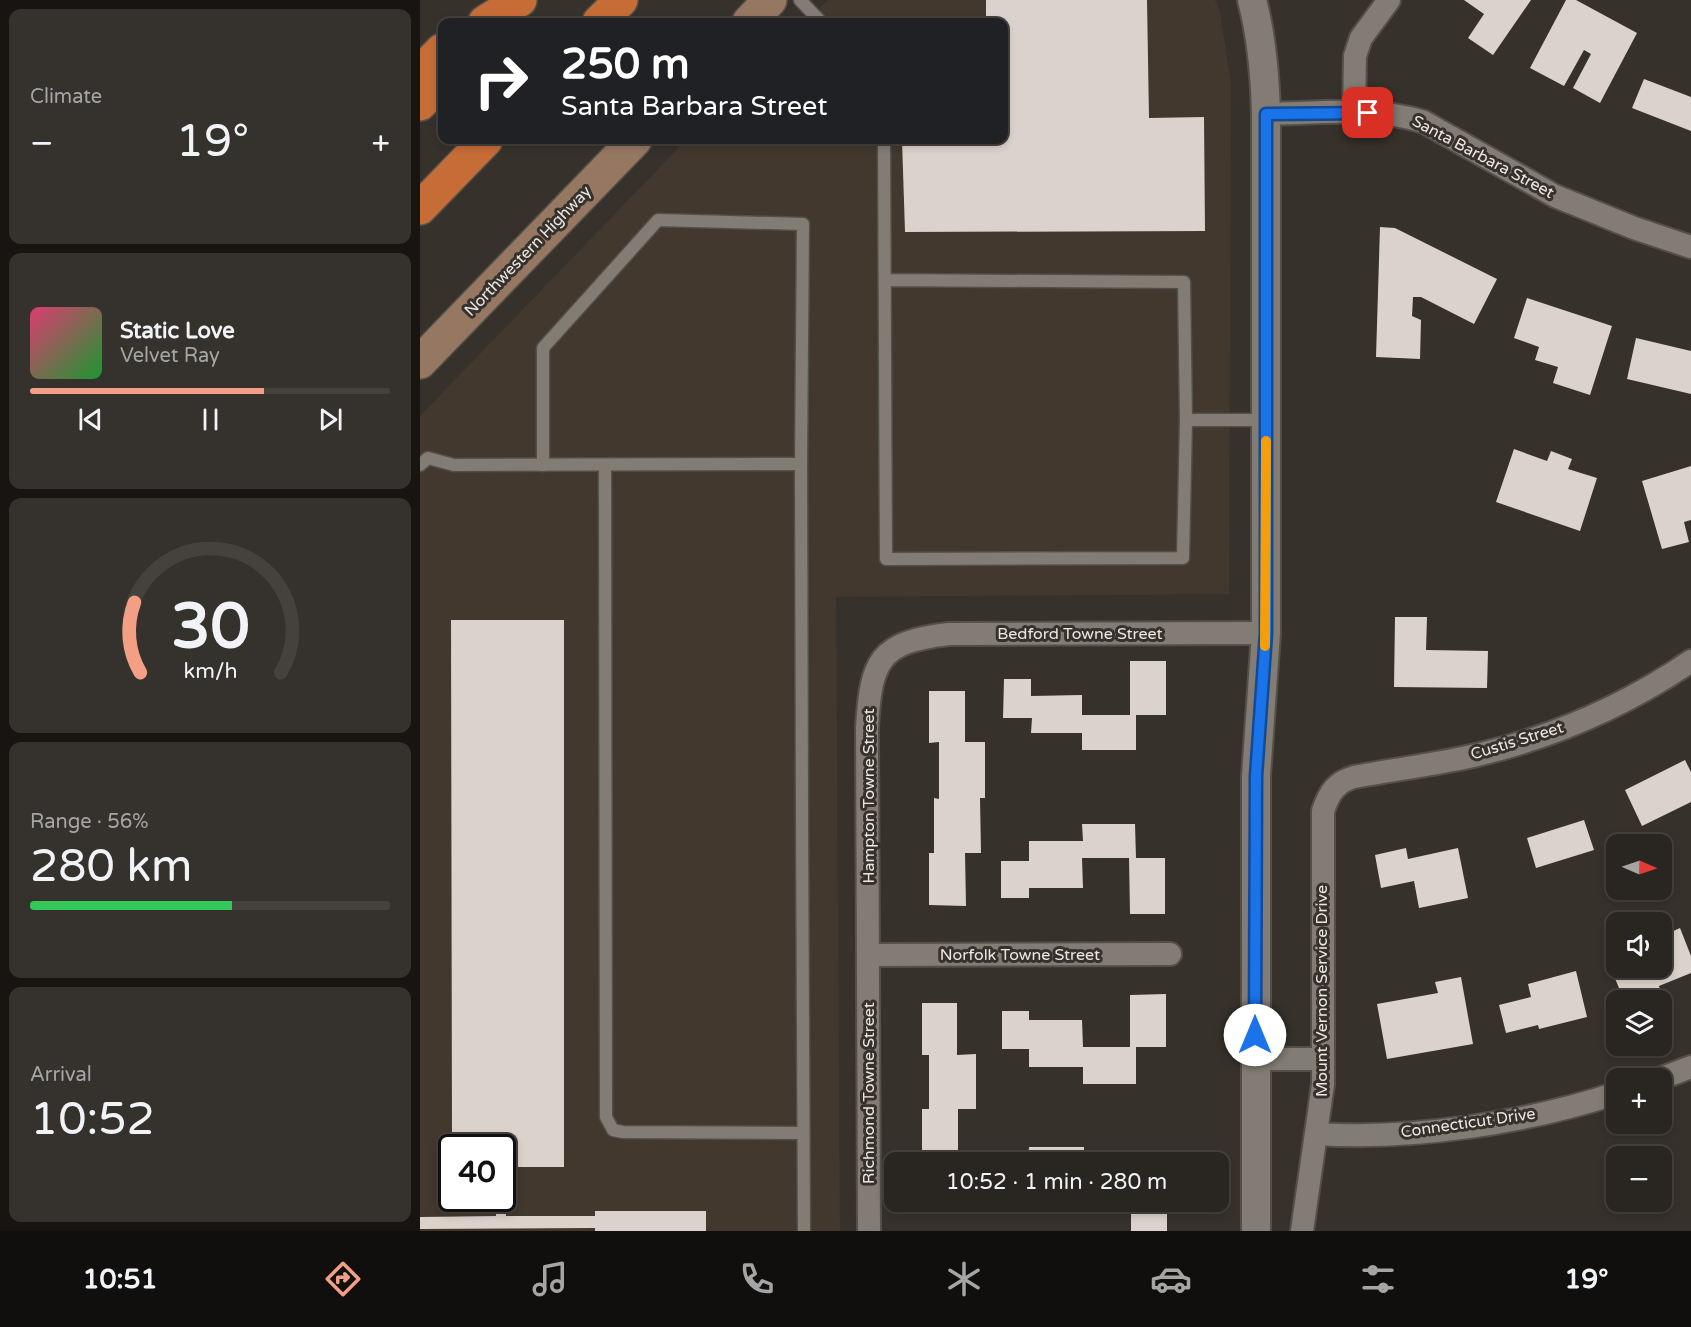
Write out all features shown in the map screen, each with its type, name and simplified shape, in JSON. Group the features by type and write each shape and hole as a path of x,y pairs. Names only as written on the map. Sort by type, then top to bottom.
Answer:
{"highway":[{"path":"491,18 520,0"},
{"path":"503,18 520,0"},
{"path":"603,18 621,0"},
{"path":"420,72 438,54"},
{"path":"420,104 438,85"},
{"path":"420,208 482,144"}],"main road":[{"path":"753,18 770,0"},
{"name":"Northwestern Highway","path":"420,362 631,144"}],"street":[{"path":"1252,0 1265,63 1266,114 1266,633 1256,776 1256,1231"},
{"path":"1353,113 1355,56 1361,38 1389,0"},
{"name":"Santa Barbara Street","path":"1266,114 1394,114 1424,122 1555,196 1634,228 1691,247"},
{"name":"Bedford Towne Street","path":"897,646 920,637 949,634 1266,633"},
{"name":"Hampton Towne Street","path":"869,955 868,706 875,670 884,656 897,646"},
{"name":"Custis Street","path":"1333,789 1344,780 1354,777 1481,754 1562,729 1637,693 1691,661"},
{"name":"Mount Vernon Service Drive","path":"1302,1231 1321,1106 1323,811 1333,789"},
{"name":"Norfolk Towne Street","path":"869,955 1170,954"},
{"name":"Richmond Towne Street","path":"869,955 869,1231"},
{"path":"1255,1059 1323,1059"},
{"path":"1672,1074 1691,1067"},
{"name":"Connecticut Drive","path":"1317,1134 1372,1136 1475,1126 1557,1110 1606,1097"}],"lane":[{"path":"800,0 817,18"},
{"path":"884,144 886,559 1183,558 1186,420 1184,282 886,280"},
{"path":"543,465 543,348 658,220 803,224 801,464 804,1231"},
{"path":"1186,420 1266,420"},
{"path":"423,457 454,465 801,464"},
{"path":"605,465 606,1117 613,1130 803,1133"}],"shaded area":[{"path":"828,0 1215,0 1220,12 1231,83 1229,594 836,597 840,1231 420,1231 420,416 682,144 1008,144 1008,18 810,18"}],"building":[{"path":"986,0 1147,0 1149,118 1204,117 1205,231 905,232 902,144 1008,144 1008,18 986,18"},
{"path":"1464,0 1531,0 1493,55 1468,38 1484,14"},
{"path":"1566,0 1576,0 1637,33 1600,103 1573,88 1591,54 1584,50 1564,86 1530,68"},
{"path":"1644,79 1691,97 1691,131 1632,108"},
{"path":"1380,227 1395,228 1497,279 1474,324 1421,297 1413,297 1412,316 1421,320 1420,359 1376,357"},
{"path":"1527,298 1612,326 1590,395 1553,383 1558,367 1535,360 1539,347 1514,338"},
{"path":"1636,338 1691,351 1691,394 1627,379"},
{"path":"1514,449 1547,461 1551,451 1572,459 1568,469 1597,478 1580,531 1496,502"},
{"path":"1691,466 1691,520 1684,522 1689,542 1662,549 1642,481"},
{"path":"1395,617 1427,617 1426,650 1488,651 1487,688 1394,687"},
{"path":"451,620 564,620 564,1167 516,1167 516,1134 452,1134"},
{"path":"1130,661 1166,661 1166,715 1136,715 1136,750 1082,750 1082,733 1031,733 1032,718 1003,718 1004,679 1031,679 1031,696 1082,695 1082,715 1130,715"},
{"path":"929,691 965,691 965,742 985,742 985,798 980,798 981,853 965,853 966,906 929,905 929,853 934,853 934,798 939,799 939,742 929,743"},
{"path":"1685,760 1691,772 1691,802 1642,826 1625,790"},
{"path":"1584,820 1594,850 1536,868 1527,838"},
{"path":"1082,824 1135,824 1136,858 1165,858 1165,914 1130,914 1129,858 1082,858 1083,888 1029,888 1029,898 1001,898 1001,861 1029,861 1029,841 1083,841"},
{"path":"1406,848 1408,859 1458,848 1468,898 1419,908 1414,881 1381,888 1375,855"},
{"path":"1680,928 1691,956 1691,973 1659,986 1660,990 1620,990 1615,978 1672,978 1672,932"},
{"path":"1576,971 1587,1017 1539,1029 1538,1025 1506,1033 1499,1005 1531,997 1528,984"},
{"path":"1461,977 1473,1044 1387,1059 1377,1004 1438,993 1435,982"},
{"path":"1166,994 1166,1047 1136,1047 1136,1084 1083,1084 1083,1067 1029,1067 1029,1049 1002,1049 1002,1011 1029,1011 1029,1020 1082,1020 1083,1047 1130,1047 1130,995"},
{"path":"922,1003 957,1003 957,1055 976,1054 976,1109 958,1109 958,1152 922,1152 922,1109 929,1109 929,1055 922,1055"},
{"path":"1029,1147 1084,1147 1084,1152 1029,1152"},
{"path":"595,1211 706,1211 706,1231 595,1231 595,1228 420,1229 420,1217 496,1216 496,1212 506,1212 506,1216 595,1216"},
{"path":"1131,1212 1167,1212 1167,1231 1131,1231"}],"slow traffic":[{"path":"1265,646 1266,441"}],"route":[{"path":"1255,1035 1256,776 1266,633 1266,114 1368,113"}]}
